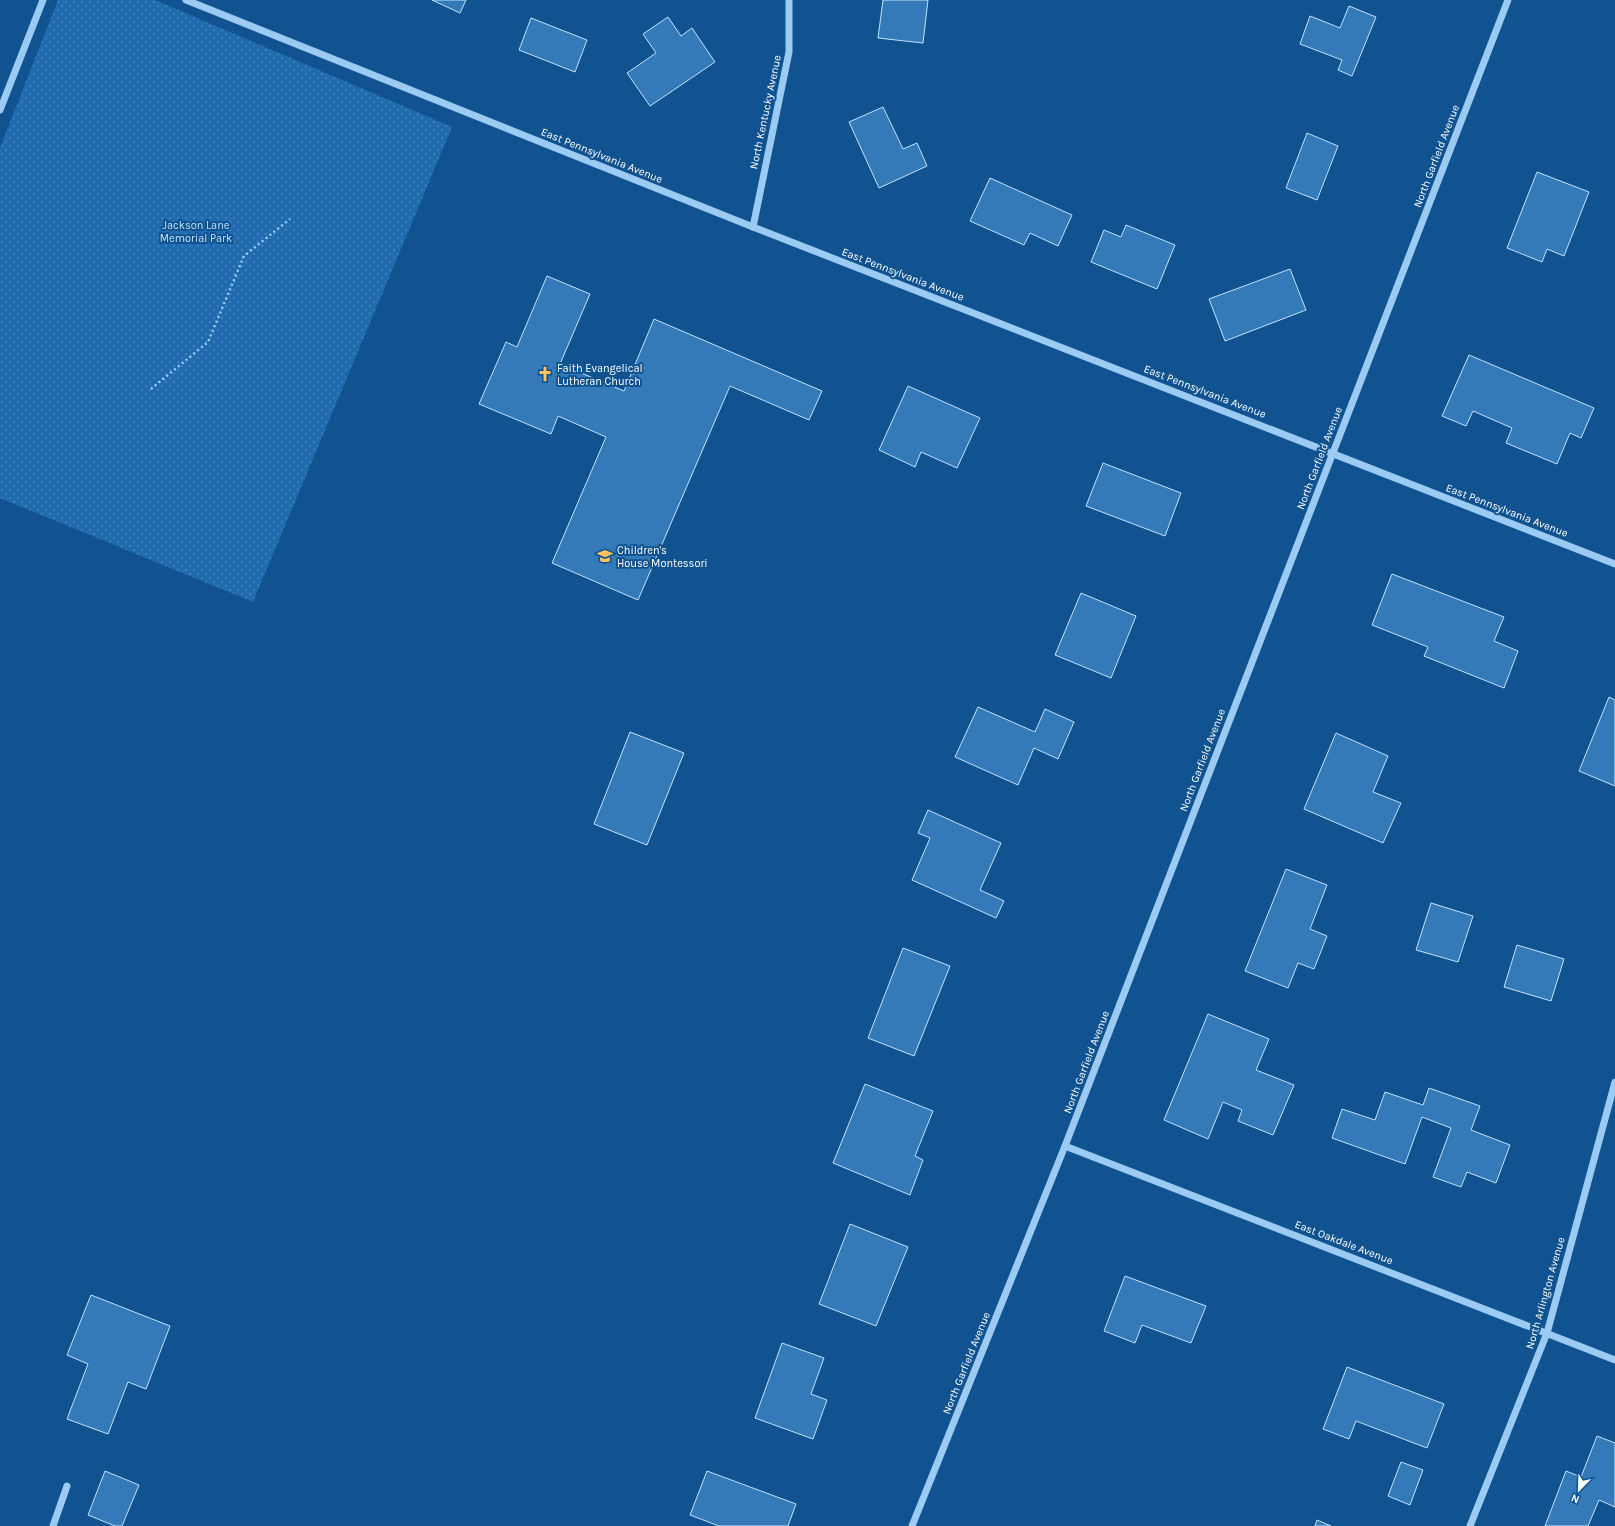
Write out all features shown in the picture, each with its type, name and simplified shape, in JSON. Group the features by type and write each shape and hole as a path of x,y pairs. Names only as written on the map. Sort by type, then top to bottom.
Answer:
{"street":[{"path":"0,110 43,0"},
{"name":"East Pennsylvania Avenue","path":"186,0 753,227 1615,564"},
{"name":"North Kentucky Avenue","path":"753,227 789,52 789,0"},
{"name":"North Garfield Avenue","path":"912,1526 1065,1146 1508,0"},
{"name":"North Arlington Avenue","path":"1470,1526 1547,1333 1615,1082"},
{"name":"East Oakdale Avenue","path":"1065,1146 1615,1360"},
{"path":"53,1526 67,1486"}],"path":[{"path":"151,388 208,342 244,256 290,219"}],"green space":[{"name":"Jackson Lane Memorial Park","path":"58,0 155,0 452,127 253,602 0,498 0,148"}],"building":[{"path":"432,0 466,0 460,13"},
{"path":"883,0 928,0 923,43 878,38"},
{"path":"1349,6 1376,17 1352,76 1338,70 1342,60 1300,44 1310,16 1340,28"},
{"path":"668,17 681,36 692,28 715,62 650,106 627,73 656,53 643,34"},
{"path":"531,18 587,40 575,72 519,50"},
{"path":"883,107 903,149 917,143 927,166 879,188 849,122"},
{"path":"1307,133 1338,146 1317,200 1286,188"},
{"path":"1537,172 1589,192 1564,256 1547,249 1542,262 1507,248"},
{"path":"990,178 1072,215 1058,246 1030,233 1024,245 970,221"},
{"path":"1126,225 1175,245 1157,289 1091,262 1104,230 1121,237"},
{"path":"1290,269 1306,310 1225,341 1209,299"},
{"path":"547,276 590,294 560,364 624,391 654,319 822,391 809,420 730,386 638,600 552,563 606,437 558,416 551,434 479,404 506,342 517,347"},
{"path":"1469,355 1594,408 1581,438 1570,433 1557,464 1506,443 1512,428 1473,411 1466,426 1442,416"},
{"path":"908,386 980,418 957,468 921,452 915,467 879,450"},
{"path":"1103,463 1181,493 1165,536 1086,506"},
{"path":"1392,574 1504,617 1494,641 1518,651 1504,688 1424,656 1428,647 1372,625"},
{"path":"1081,593 1136,616 1111,678 1055,655"},
{"path":"1609,697 1615,700 1615,786 1579,771"},
{"path":"978,707 1035,732 1045,709 1074,722 1058,759 1034,748 1018,785 955,757"},
{"path":"630,732 684,753 647,845 594,824"},
{"path":"1336,733 1388,756 1373,792 1401,803 1383,843 1304,809"},
{"path":"928,810 1001,843 980,890 1004,901 996,918 912,880 930,838 918,833"},
{"path":"1286,869 1327,885 1310,929 1327,936 1314,969 1298,963 1288,988 1245,971"},
{"path":"1431,903 1473,916 1458,962 1416,950"},
{"path":"1517,945 1564,959 1551,1001 1504,987"},
{"path":"903,948 950,966 914,1056 868,1038"},
{"path":"1208,1014 1269,1039 1256,1070 1294,1085 1273,1135 1238,1121 1242,1110 1223,1102 1208,1139 1164,1120"},
{"path":"865,1084 933,1111 915,1156 923,1160 910,1195 833,1163"},
{"path":"1429,1088 1480,1106 1471,1130 1510,1145 1496,1183 1467,1172 1461,1187 1433,1177 1451,1128 1422,1117 1405,1164 1332,1138 1342,1109 1375,1120 1385,1092 1423,1105"},
{"path":"850,1224 908,1247 876,1326 819,1304"},
{"path":"1125,1276 1206,1306 1191,1343 1142,1325 1135,1343 1104,1331"},
{"path":"91,1295 170,1326 146,1389 128,1382 108,1434 67,1419 88,1364 67,1355"},
{"path":"782,1343 824,1358 811,1394 827,1400 813,1439 755,1418"},
{"path":"1347,1367 1444,1404 1427,1448 1356,1421 1349,1439 1323,1429"},
{"path":"1597,1436 1615,1443 1615,1507 1599,1500 1588,1526 1545,1526 1566,1471 1581,1477"},
{"path":"1401,1462 1423,1470 1410,1505 1388,1496"},
{"path":"105,1471 139,1485 122,1526 115,1526 88,1515"},
{"path":"707,1471 796,1504 788,1526 719,1526 690,1515"},
{"path":"1317,1520 1331,1526 1315,1526"}],"place":[{"name":"Faith Evangelical Lutheran Church","path":"545,374"},
{"name":"Children's House Montessori","path":"605,556"}]}
